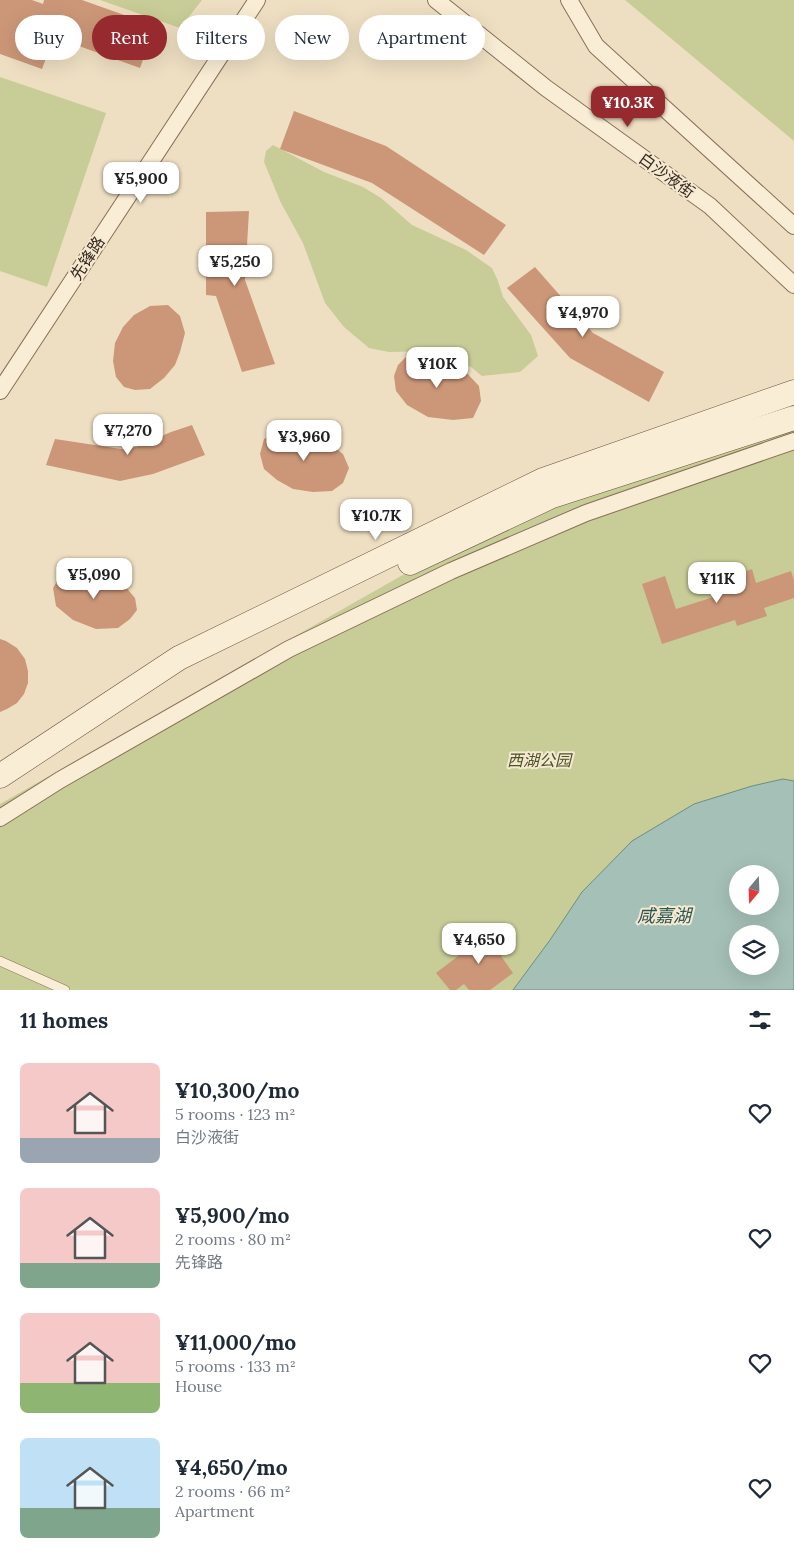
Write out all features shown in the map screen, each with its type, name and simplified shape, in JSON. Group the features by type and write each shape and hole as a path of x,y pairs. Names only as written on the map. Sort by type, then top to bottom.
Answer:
{"main road":[{"path":"0,776 179,658 534,485 794,392"},
{"path":"0,794 178,673 552,496 794,418"}],"street":[{"name":"先锋路","path":"0,391 257,0"},
{"name":"白沙液街","path":"436,0 546,88 710,206 794,285"},
{"path":"569,0 596,46 794,226"},
{"path":"0,818 60,780 289,650 451,571 586,513 794,442"}],"lane":[{"path":"0,961 65,990"}],"green space":[{"path":"100,0 202,0 190,15 177,15 177,27 167,23 167,15 143,15"},
{"path":"625,0 794,0 794,141"},
{"path":"0,77 106,113 47,287 0,271"},
{"path":"273,145 324,172 363,187 381,198 412,225 466,250 492,268 503,297 531,335 538,356 520,372 482,376 471,367 431,351 389,352 369,348 344,327 325,303 303,243 281,203 264,162 266,151"},
{"name":"西湖公园","path":"794,414 794,990 0,990 0,804 489,526"}],"water":[{"name":"咸嘉湖","path":"783,779 794,781 794,990 513,990 582,892 632,841 694,804 752,786"}],"building":[{"path":"0,0 32,0 43,4 44,0 82,0 124,15 92,15 92,51 82,47 82,15 15,15 15,59 0,54"},
{"path":"17,60 45,60 42,69"},
{"path":"118,60 143,60 140,68"},
{"path":"294,111 386,146 506,225 484,255 372,183 280,149"},
{"path":"249,211 245,280 275,364 242,372 216,296 206,295 206,212"},
{"path":"535,267 593,333 664,372 649,402 570,358 507,288"},
{"path":"168,305 180,316 185,333 175,365 164,378 150,389 135,390 124,387 116,377 113,361 115,343 123,327 134,315 150,306"},
{"path":"406,357 440,361 463,369 479,386 481,401 473,418 453,420 428,417 407,405 396,391 394,376 398,365"},
{"path":"192,425 205,455 153,474 120,481 46,465 55,439 121,449 136,447"},
{"path":"290,431 330,444 343,454 349,468 343,483 332,491 313,492 293,489 277,480 264,469 260,454 264,439 277,432"},
{"path":"752,569 756,583 791,571 794,580 794,598 764,608 767,616 737,626 735,620 662,644 642,584 665,576 676,609 726,593 722,579"},
{"path":"84,570 124,585 135,598 137,610 130,619 118,628 96,629 73,620 56,606 53,588 61,575"},
{"path":"0,639 17,648 25,659 28,683 24,694 17,703 0,712"},
{"path":"496,927 511,948 501,956 513,973 490,990 469,990 464,984 456,990 450,990 436,973"}]}
